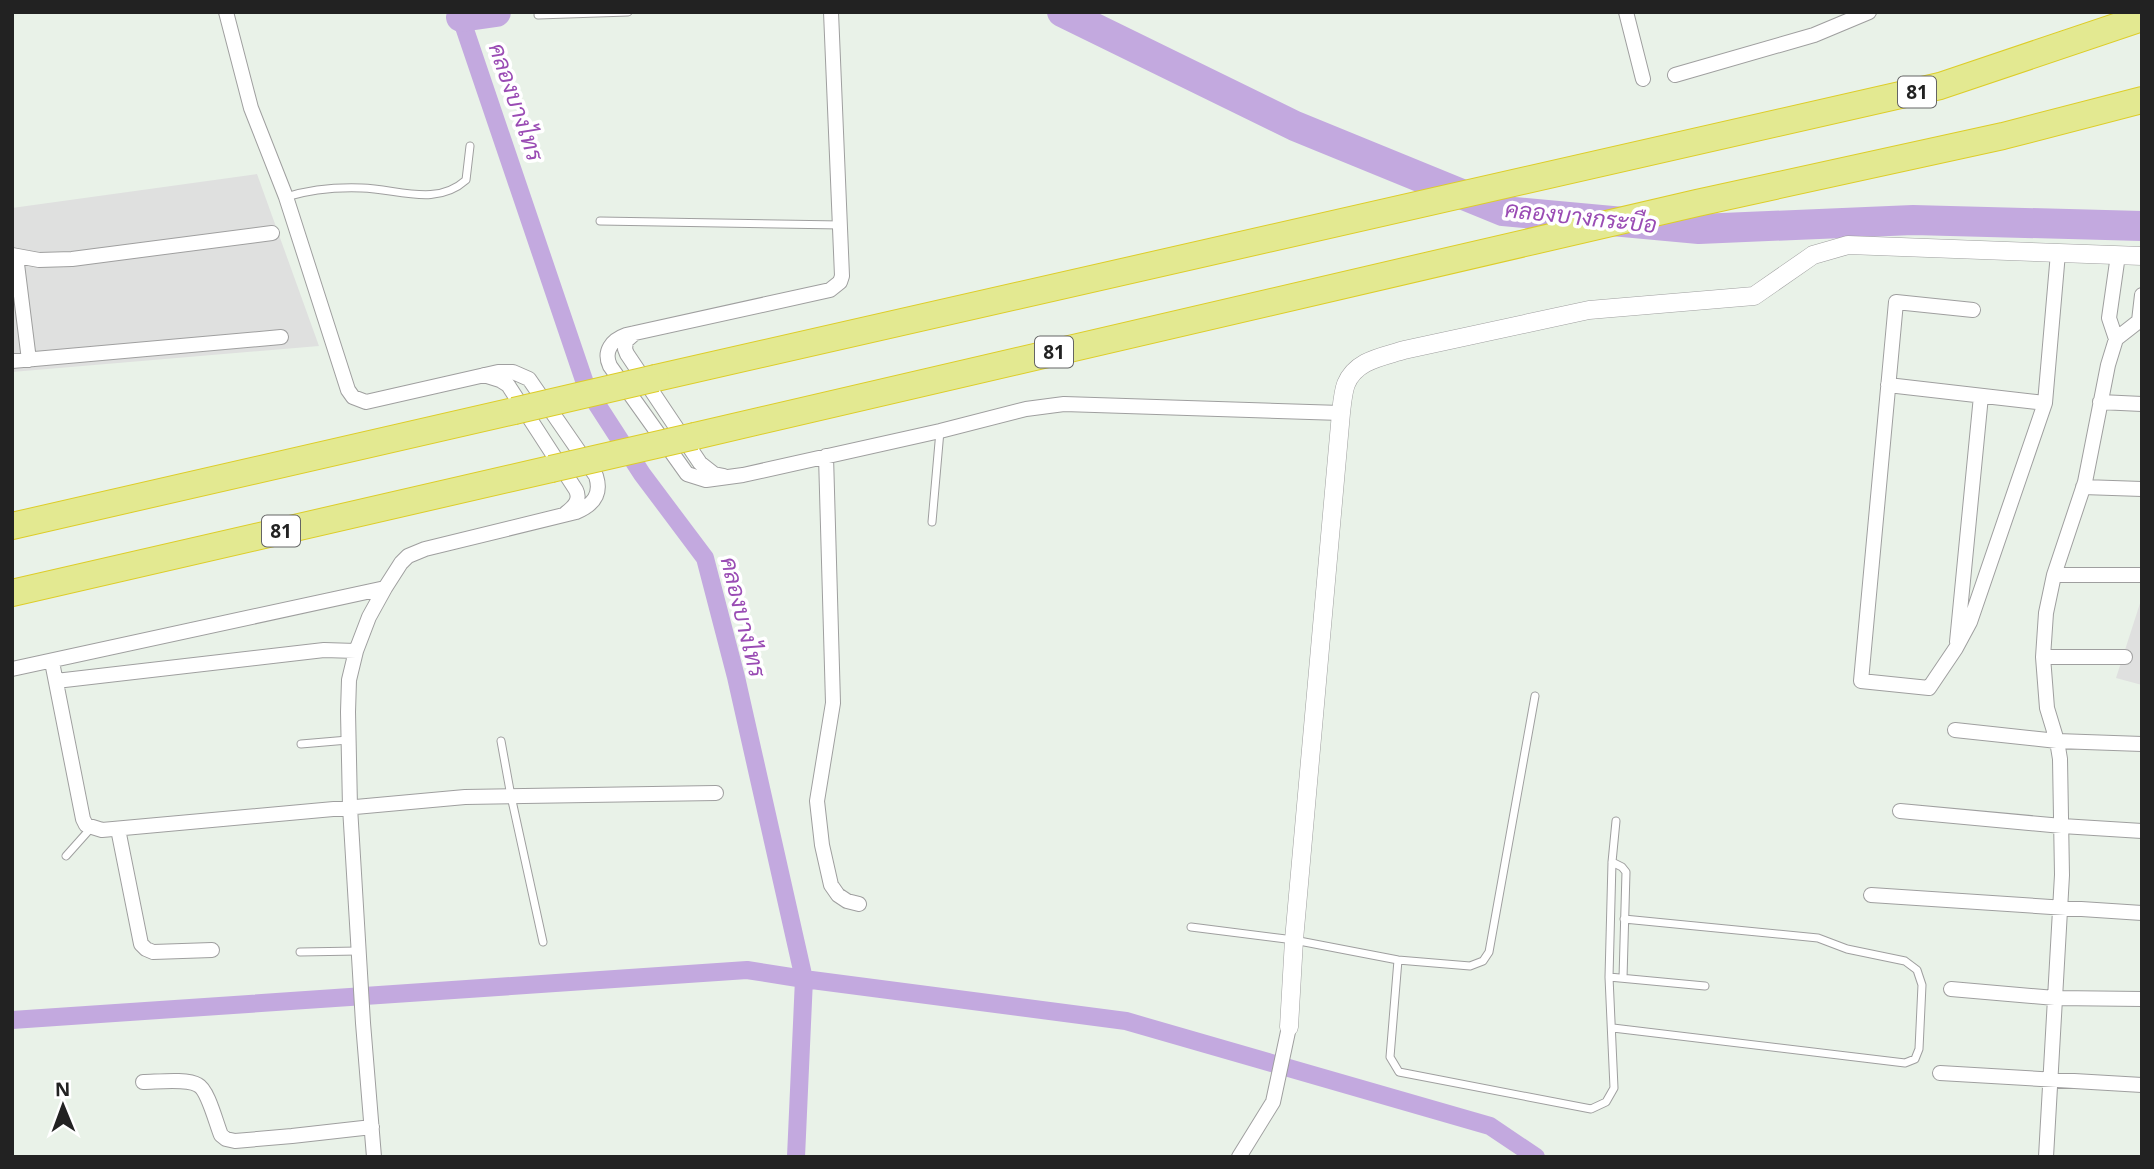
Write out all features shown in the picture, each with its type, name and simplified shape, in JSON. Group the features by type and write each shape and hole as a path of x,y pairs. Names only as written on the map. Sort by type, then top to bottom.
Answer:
{"highway":[{"name":"81","path":"1940,86 2142,18"},
{"name":"81","path":"12,526 1321,225 1940,86 2142,37"},
{"name":"81","path":"12,593 1684,206 2066,121 2142,100"}],"street":[{"path":"226,12 251,108 286,197 348,390 353,397 366,402 483,375 513,372 529,379 596,476 599,489 595,500 584,509 561,517 417,551 401,562 384,588 356,651 349,680 350,807 374,1157"},
{"path":"831,12 841,225 840,282 830,290 619,337 613,341 608,353 610,366 687,474 706,480 733,477 1026,409 1064,404 1341,413"},
{"path":"1626,12 1643,79"},
{"path":"1675,75 1814,36 1869,12"},
{"path":"29,360 14,256 39,260 72,259 272,233"},
{"path":"1239,1157 1273,1102 1289,1027 1294,940 1341,413 1346,384 1357,366 1404,350 1589,310 1754,296 1813,255 1848,245 2142,256"},
{"path":"1973,310 1896,302 1861,681 1929,688 1970,622 2045,403 2058,253"},
{"path":"2046,1157 2061,909 2062,826 2060,759 2047,708 2043,657 2046,613 2054,575 2083,487 2116,339 2109,318 2118,255"},
{"path":"2141,321 2142,295"},
{"path":"2109,318 2141,321"},
{"path":"2116,339 2141,321"},
{"path":"635,333 624,344 627,354 700,463 714,474 733,477"},
{"path":"12,361 281,337"},
{"path":"483,375 508,385 576,490 576,504 561,517"},
{"path":"1888,385 2045,403"},
{"path":"1956,648 1981,396"},
{"path":"2101,402 2142,404"},
{"path":"826,456 833,703 817,801 822,845 831,885 838,895 859,904"},
{"path":"2083,487 2142,489"},
{"path":"2054,575 2142,575"},
{"path":"12,669 384,588"},
{"path":"56,681 324,650 356,651"},
{"path":"2043,657 2125,657"},
{"path":"52,662 83,819 86,825 102,830 465,797 716,793"},
{"path":"1955,730 2057,741 2142,744"},
{"path":"1900,811 2142,831"},
{"path":"118,829 141,944 146,950 153,952 212,950"},
{"path":"1871,895 2142,913"},
{"path":"1951,989 2055,998 2142,999"},
{"path":"1941,1073 2142,1085"},
{"path":"143,1082 188,1082 199,1085 205,1093 221,1135 235,1141 372,1127"}],"lane":[{"path":"538,15 628,12"},
{"path":"286,197 314,189 361,188 420,195 444,194 466,180 470,146"},
{"path":"600,221 841,225"},
{"path":"932,522 940,431"},
{"path":"1191,927 1294,940 1398,960 1470,966 1483,961 1489,952 1535,696"},
{"path":"301,744 348,740"},
{"path":"501,741 510,796 542,942"},
{"path":"1398,960 1390,1057 1399,1072 1591,1109 1606,1102 1614,1088 1609,977 1612,862 1616,821"},
{"path":"66,856 92,827"},
{"path":"1612,862 1626,872 1623,978"},
{"path":"1613,1028 1905,1063 1915,1059 1919,1049 1922,985 1917,970 1905,961 1847,948 1818,938 1624,919"},
{"path":"300,953 359,951"},
{"path":"1609,977 1705,986"}],"shaded area":[{"path":"257,174 319,346 12,372 12,208"},
{"path":"2142,597 2142,685 2116,678"}],"waterway":[{"name":"คลองบางไทร","path":"459,12 587,389 642,474 705,558 736,677 804,979 796,1157"},
{"name":"คลองบางกระบือ","path":"461,17 496,12"},
{"name":"คลองบางกระบือ","path":"1062,12 1295,126 1503,211 1699,229 1913,220 2142,226"},
{"path":"12,1020 747,970 1126,1021 1490,1126 1536,1157"}]}
